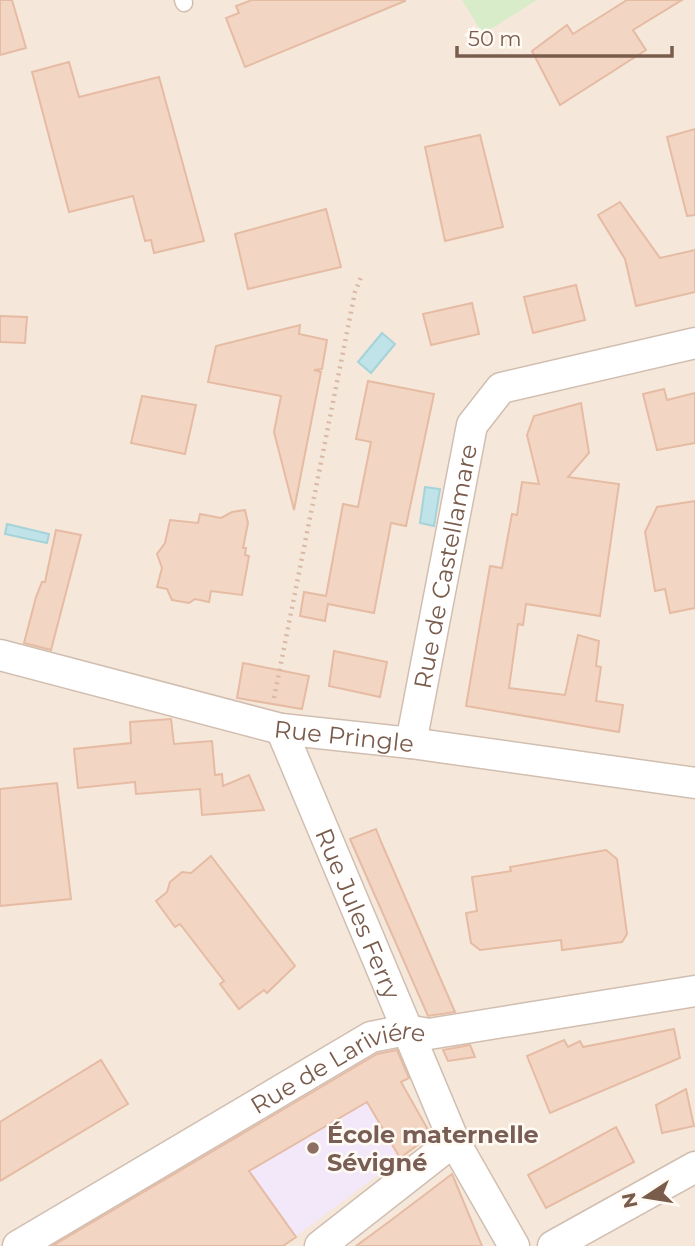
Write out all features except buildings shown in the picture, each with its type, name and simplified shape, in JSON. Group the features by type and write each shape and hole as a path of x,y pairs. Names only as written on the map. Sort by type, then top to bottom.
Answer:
{"street":[{"name":"Rue de Castellamare","path":"411,743 472,425 501,388 695,343"},
{"name":"Rue Pringle","path":"0,655 274,728 411,743 695,783"},
{"name":"Rue Jules Ferry","path":"274,728 454,1142 514,1246"},
{"name":"Rue de Lariviére","path":"18,1246 371,1037 406,1030 429,1034 695,991"},
{"path":"320,1246 454,1142"},
{"path":"553,1246 695,1167"}],"path":[{"path":"274,728 355,292 361,277"}],"shaded area":[{"path":"0,0 695,0 695,1246 0,1246"},
{"name":"École maternelle Sévigné","path":"383,1046 397,1050 410,1078 401,1083 427,1138 283,1246 253,1246 190,1161"}],"green space":[{"path":"462,0 537,0 483,34"}],"water":[{"path":"382,333 395,344 371,373 358,362"},
{"path":"425,487 440,489 434,526 420,523"},
{"path":"7,524 49,534 47,543 5,534"}],"place":[{"name":"École maternelle Sévigné","path":"313,1148"}]}
